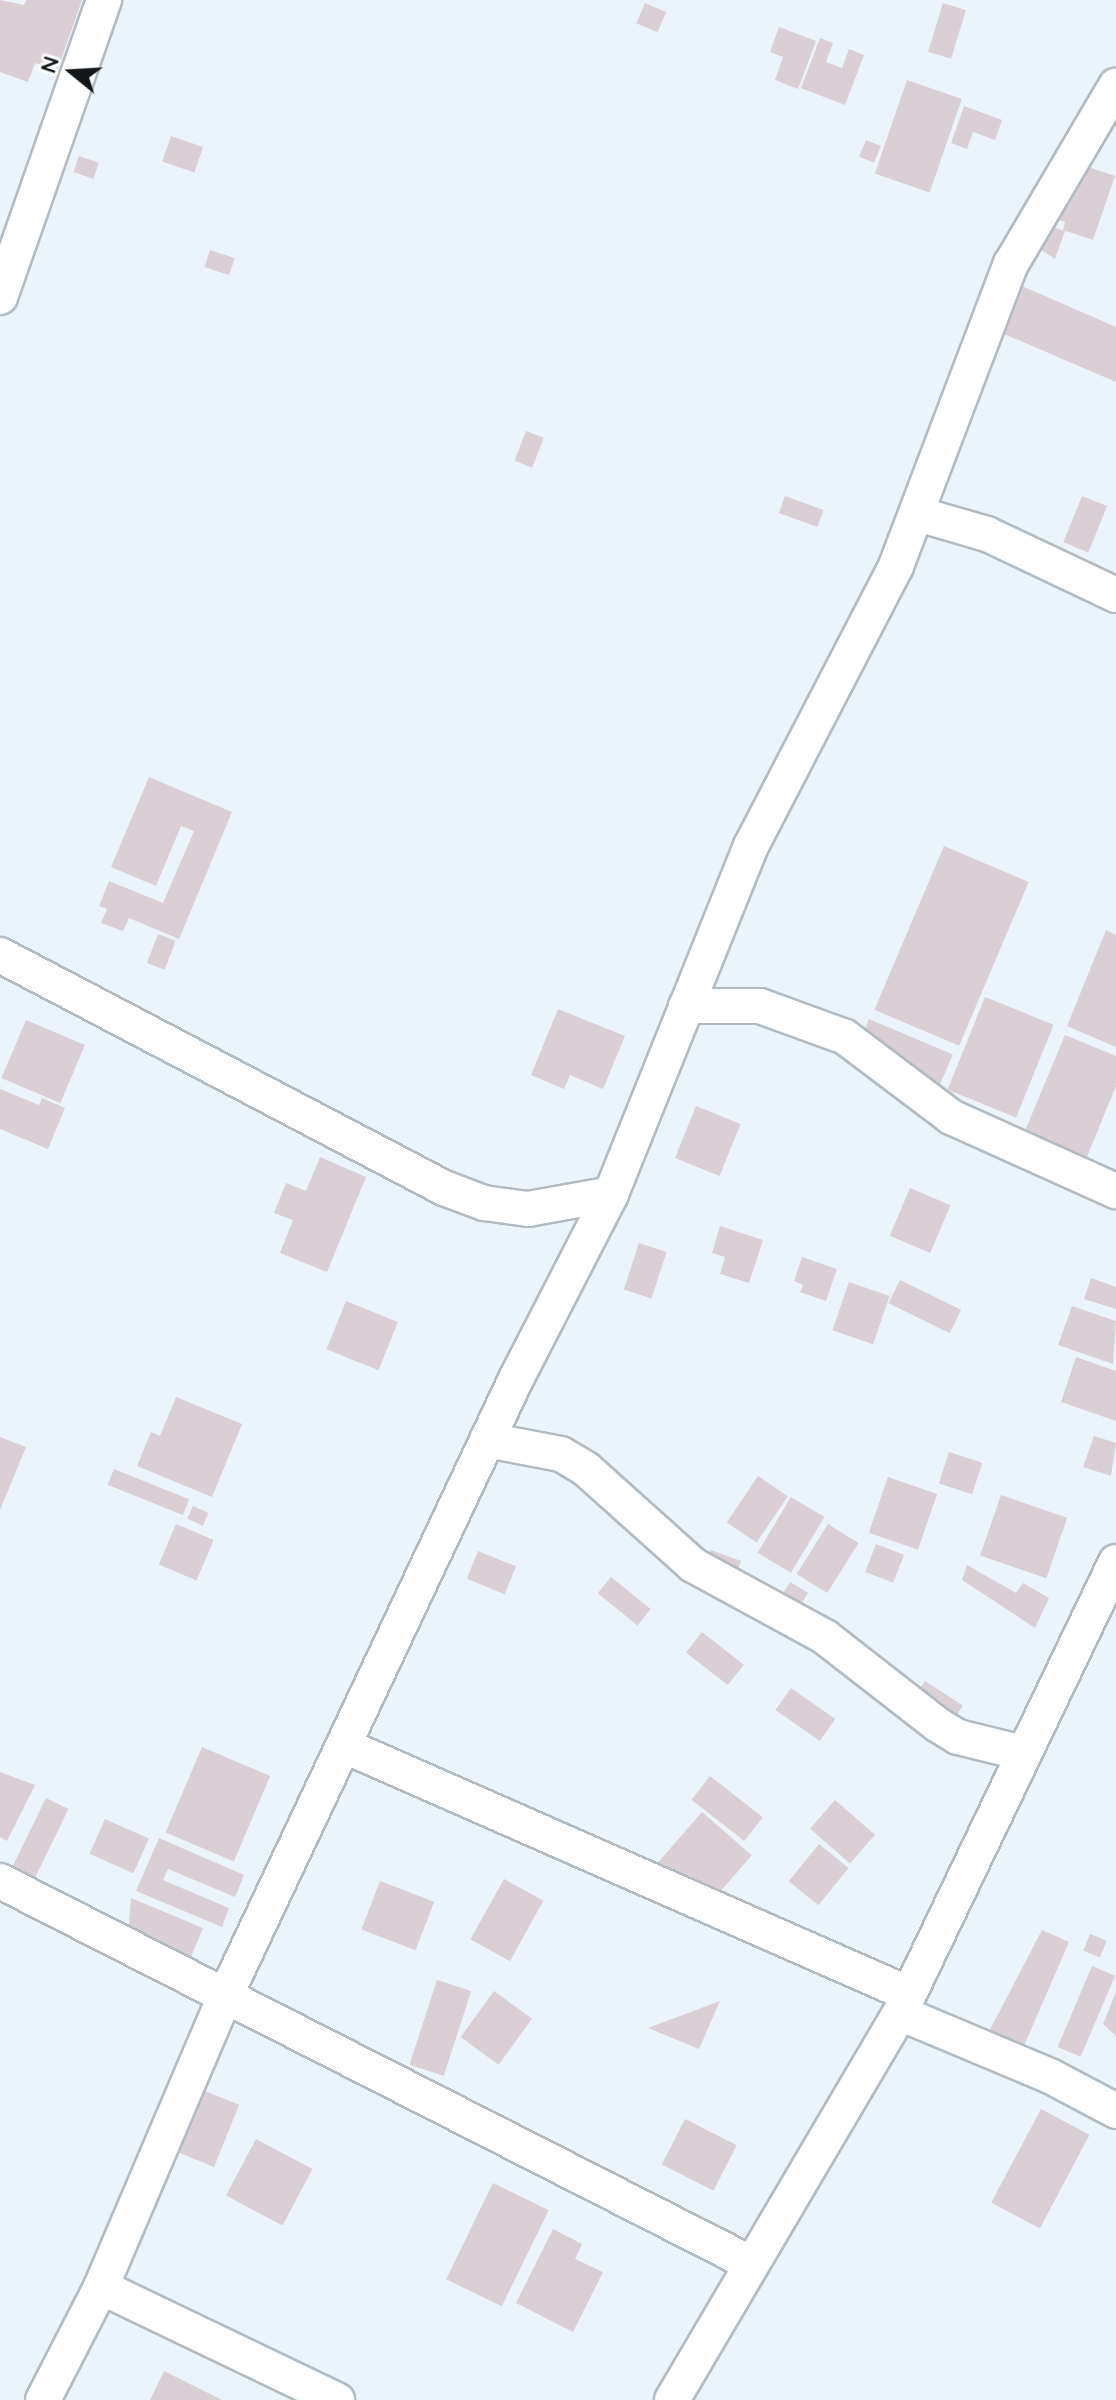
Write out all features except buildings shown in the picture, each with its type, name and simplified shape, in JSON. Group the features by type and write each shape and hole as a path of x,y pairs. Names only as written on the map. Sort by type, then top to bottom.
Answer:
{"street":[{"path":"0,297 104,0"},
{"path":"43,2400 101,2287 227,1992 487,1440 611,1194 751,846 918,514 957,398 1011,264 1116,86"},
{"path":"918,514 987,534 1116,595"},
{"path":"0,955 444,1188 484,1203 528,1209 611,1194"},
{"path":"686,1006 760,1006 845,1037 951,1117 1116,1191"},
{"path":"487,1440 561,1454 586,1469 693,1565 825,1637 938,1725 958,1737 1023,1753"},
{"path":"672,2400 905,2003 1116,1562"},
{"path":"345,1746 905,2003 1116,2111"},
{"path":"0,1881 227,1992 750,2263"},
{"path":"101,2287 337,2400"}]}
